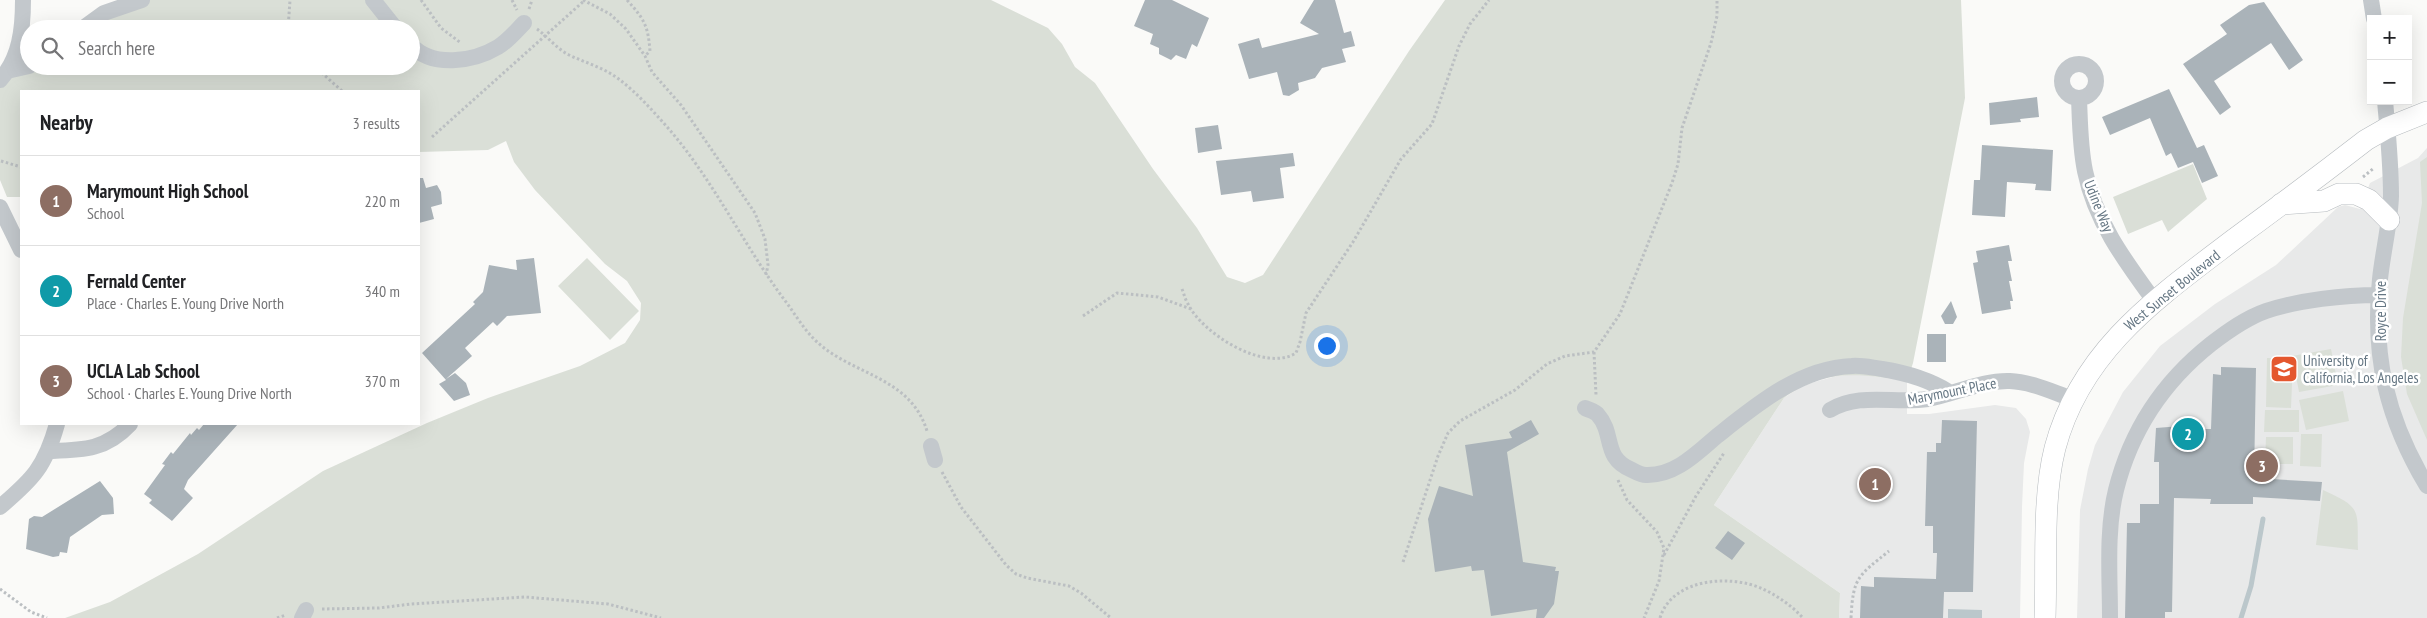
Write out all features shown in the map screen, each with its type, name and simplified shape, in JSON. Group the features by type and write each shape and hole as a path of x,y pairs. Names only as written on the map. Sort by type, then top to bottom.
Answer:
{"main road":[{"name":"West Sunset Boulevard","path":"2045,618 2051,468 2061,428 2073,399 2089,371 2110,343 2132,320 2366,140 2387,128 2427,112"},
{"path":"2282,204 2324,201 2339,194 2356,194 2369,200 2389,220"}],"street":[{"path":"23,0 23,20"},
{"path":"94,20 104,13 142,0"},
{"path":"373,0 389,20"},
{"path":"2371,0 2373,15"},
{"path":"420,53 433,59 470,59 499,46 524,23"},
{"path":"4,76 15,56 20,39"},
{"path":"4,76 20,70"},
{"name":"Udine Way","path":"2079,98 2085,171 2097,210 2116,248 2155,302"},
{"name":"Royce Drive","path":"2384,105 2390,160 2389,220 2378,295 2380,352 2386,392 2396,427 2410,458 2427,486"},
{"path":"0,207 20,248"},
{"path":"2110,618 2111,532 2116,490 2139,427 2169,383 2193,358 2216,340 2238,325 2265,311 2347,296 2378,295"},
{"path":"1591,411 1604,425 1608,445 1615,458 1622,466 1644,475 1666,472 1690,460 1748,411 1777,392 1808,376 1834,368 1854,366 1898,372 1928,380 1950,392"},
{"name":"Marymount Place","path":"1830,410 1853,400 1904,401 1929,398 1993,382 2008,381 2024,382 2073,399"},
{"path":"0,507 27,484 50,451 57,425"},
{"path":"50,451 92,448 111,441 129,425"}],"path":[{"path":"289,20 290,0"},
{"path":"421,0 441,28 460,43 491,50"},
{"path":"532,0 524,23 535,28 568,54 594,65 619,79 667,126 706,179 766,276 812,337 828,352 891,385 910,400 923,419 933,453 961,507 1006,565 1016,574 1026,578 1069,586 1081,593 1111,618"},
{"path":"432,138 584,0 610,14 626,29 645,56 652,72 682,105 755,213 765,239 768,265 766,276"},
{"path":"627,0 645,20 650,51 645,56"},
{"path":"1182,289 1192,309 1203,323 1221,337 1246,352 1271,359 1286,357 1296,353 1306,313 1353,242 1401,159 1432,124 1459,46 1470,24 1489,0"},
{"path":"1591,411 1594,352 1620,314 1672,183 1678,164 1682,128 1711,43 1717,16 1717,0"},
{"path":"324,75 341,90"},
{"path":"1,161 20,166"},
{"path":"1083,316 1118,293 1158,298 1192,309"},
{"path":"1403,562 1438,456 1448,433 1460,421 1515,390 1547,364 1565,356 1594,352"},
{"path":"1664,556 1696,496 1726,450"},
{"path":"1622,466 1618,474 1621,490 1627,500 1658,532 1664,548 1659,581 1644,618"},
{"path":"1851,618 1855,584 1861,574 1889,551"},
{"path":"1660,618 1674,597 1702,583 1723,581 1745,582 1763,588 1782,600 1804,618"},
{"path":"0,588 31,612 47,618"},
{"path":"277,618 411,604 525,597 608,604 661,618"}],"shaded area":[{"path":"127,0 991,0 1048,28 1062,44 1075,67 1095,83 1153,169 1197,228 1227,277 1245,283 1263,275 1409,51 1445,0 1961,0 1965,98 1913,363 1907,381 1858,375 1828,378 1799,388 1784,398 1714,505 1840,593 1839,618 65,618 110,602 198,554 323,471 427,423 488,398 580,366 625,343 640,320 641,303 627,281 605,264 535,190 514,162 506,141 488,150 420,152 420,90 20,90 20,197 7,197 0,180 0,80 15,55 20,53 20,75 420,75 420,20 90,20"},
{"name":"University of California, Los Angeles","path":"2427,148 2427,618 2077,618 2080,510 2088,469 2095,445 2123,392 2160,346 2215,304 2276,265 2338,207 2345,205 2360,209 2370,183 2418,158"},
{"path":"2427,157 2427,440 2407,394 2401,357 2403,318 2422,203 2420,162"},
{"path":"2193,164 2207,199 2168,232 2162,220 2128,234 2113,197"},
{"path":"587,258 639,311 610,340 558,286"},
{"path":"2331,349 2338,385 2299,392 2293,360 2291,408 2266,407 2267,358 2293,359 2292,356"},
{"path":"1859,374 1907,381 1907,414 1929,414 1995,405 2016,408 2026,419 2030,432 2024,463 2020,618 1839,618 1840,593 1714,505 1784,398 1797,389 1811,383 1836,376"},
{"path":"2343,391 2349,421 2306,430 2299,400"},
{"path":"2265,410 2299,410 2299,432 2264,432"},
{"path":"2301,434 2322,434 2321,467 2300,466"},
{"path":"2266,437 2293,437 2293,464 2265,464"},
{"path":"2323,490 2345,501 2355,512 2358,526 2358,550 2316,545"},
{"path":"1948,609 1982,610 1982,618 1948,618"}],"building":[{"path":"1145,0 1172,0 1209,18 1197,47 1192,44 1186,59 1176,55 1171,60 1159,54 1159,48 1150,44 1153,34 1134,26"},
{"path":"1314,0 1335,0 1344,33 1351,31 1355,46 1342,49 1346,62 1322,68 1315,78 1298,83 1299,90 1289,96 1283,95 1277,72 1249,79 1238,44 1259,38 1262,48 1319,34 1300,23"},
{"path":"2264,2 2303,60 2289,70 2271,43 2214,81 2231,107 2220,115 2183,64 2227,34 2220,25 2249,5"},
{"path":"2169,89 2197,148 2204,145 2218,176 2202,183 2193,162 2178,168 2171,153 2166,156 2150,118 2110,135 2102,117"},
{"path":"2037,97 2039,117 2020,119 2021,122 1990,125 1989,103"},
{"path":"1218,125 1222,149 1198,153 1195,128"},
{"path":"1982,145 2053,150 2051,191 2035,190 2036,184 2007,182 2005,217 1972,215 1974,180 1980,180"},
{"path":"1293,153 1295,166 1280,168 1284,198 1253,202 1251,191 1221,195 1216,161"},
{"path":"420,178 423,178 426,188 437,185 441,192 442,204 431,207 434,219 420,223"},
{"path":"2009,245 2012,261 2008,261 2012,281 2009,281 2013,301 2010,301 2011,309 1982,314 1973,263 1978,262 1976,251"},
{"path":"534,258 541,313 507,316 497,326 493,322 465,348 472,356 446,379 455,373 466,383 470,395 454,401 439,384 446,380 422,353 475,304 473,302 483,292 489,265 517,270 516,260"},
{"path":"1951,301 1957,317 1953,324 1945,324 1941,316"},
{"path":"1927,334 1946,334 1946,362 1927,362"},
{"path":"2221,367 2256,368 2254,478 2322,482 2320,501 2253,497 2253,504 2210,504 2211,499 2174,498 2172,612 2165,612 2165,618 2125,618 2127,523 2140,523 2140,504 2159,504 2159,462 2154,462 2156,428 2181,426 2181,429 2211,429 2213,374 2221,375"},
{"path":"1531,420 1539,434 1507,452 1523,562 1556,567 1555,571 1559,571 1554,604 1544,618 1536,618 1537,609 1491,616 1484,570 1472,571 1471,566 1435,572 1428,519 1439,486 1473,496 1465,445 1512,438 1509,432"},
{"path":"1942,420 1977,421 1973,592 1944,592 1943,618 1860,618 1861,586 1874,587 1874,577 1936,579 1937,553 1933,553 1933,526 1925,526 1927,452 1936,452 1936,443 1941,443"},
{"path":"203,425 237,425 188,480 184,489 193,498 172,521 149,503 152,500 144,494 165,465 162,464 171,452 173,454 190,433 191,435 197,428 199,430"},
{"path":"100,481 113,498 114,514 102,515 70,537 67,553 60,552 59,556 53,557 26,549 29,519 34,516 42,517"},
{"path":"1728,531 1745,543 1732,560 1715,548"}],"waterway":[{"path":"2241,618 2251,586 2263,519"}],"place":[{"name":"University of California, Los Angeles","path":"2284,369"},
{"name":"Fernald Center","path":"2188,434"},
{"name":"UCLA Lab School","path":"2262,466"},
{"name":"Marymount High School","path":"1875,484"}]}
